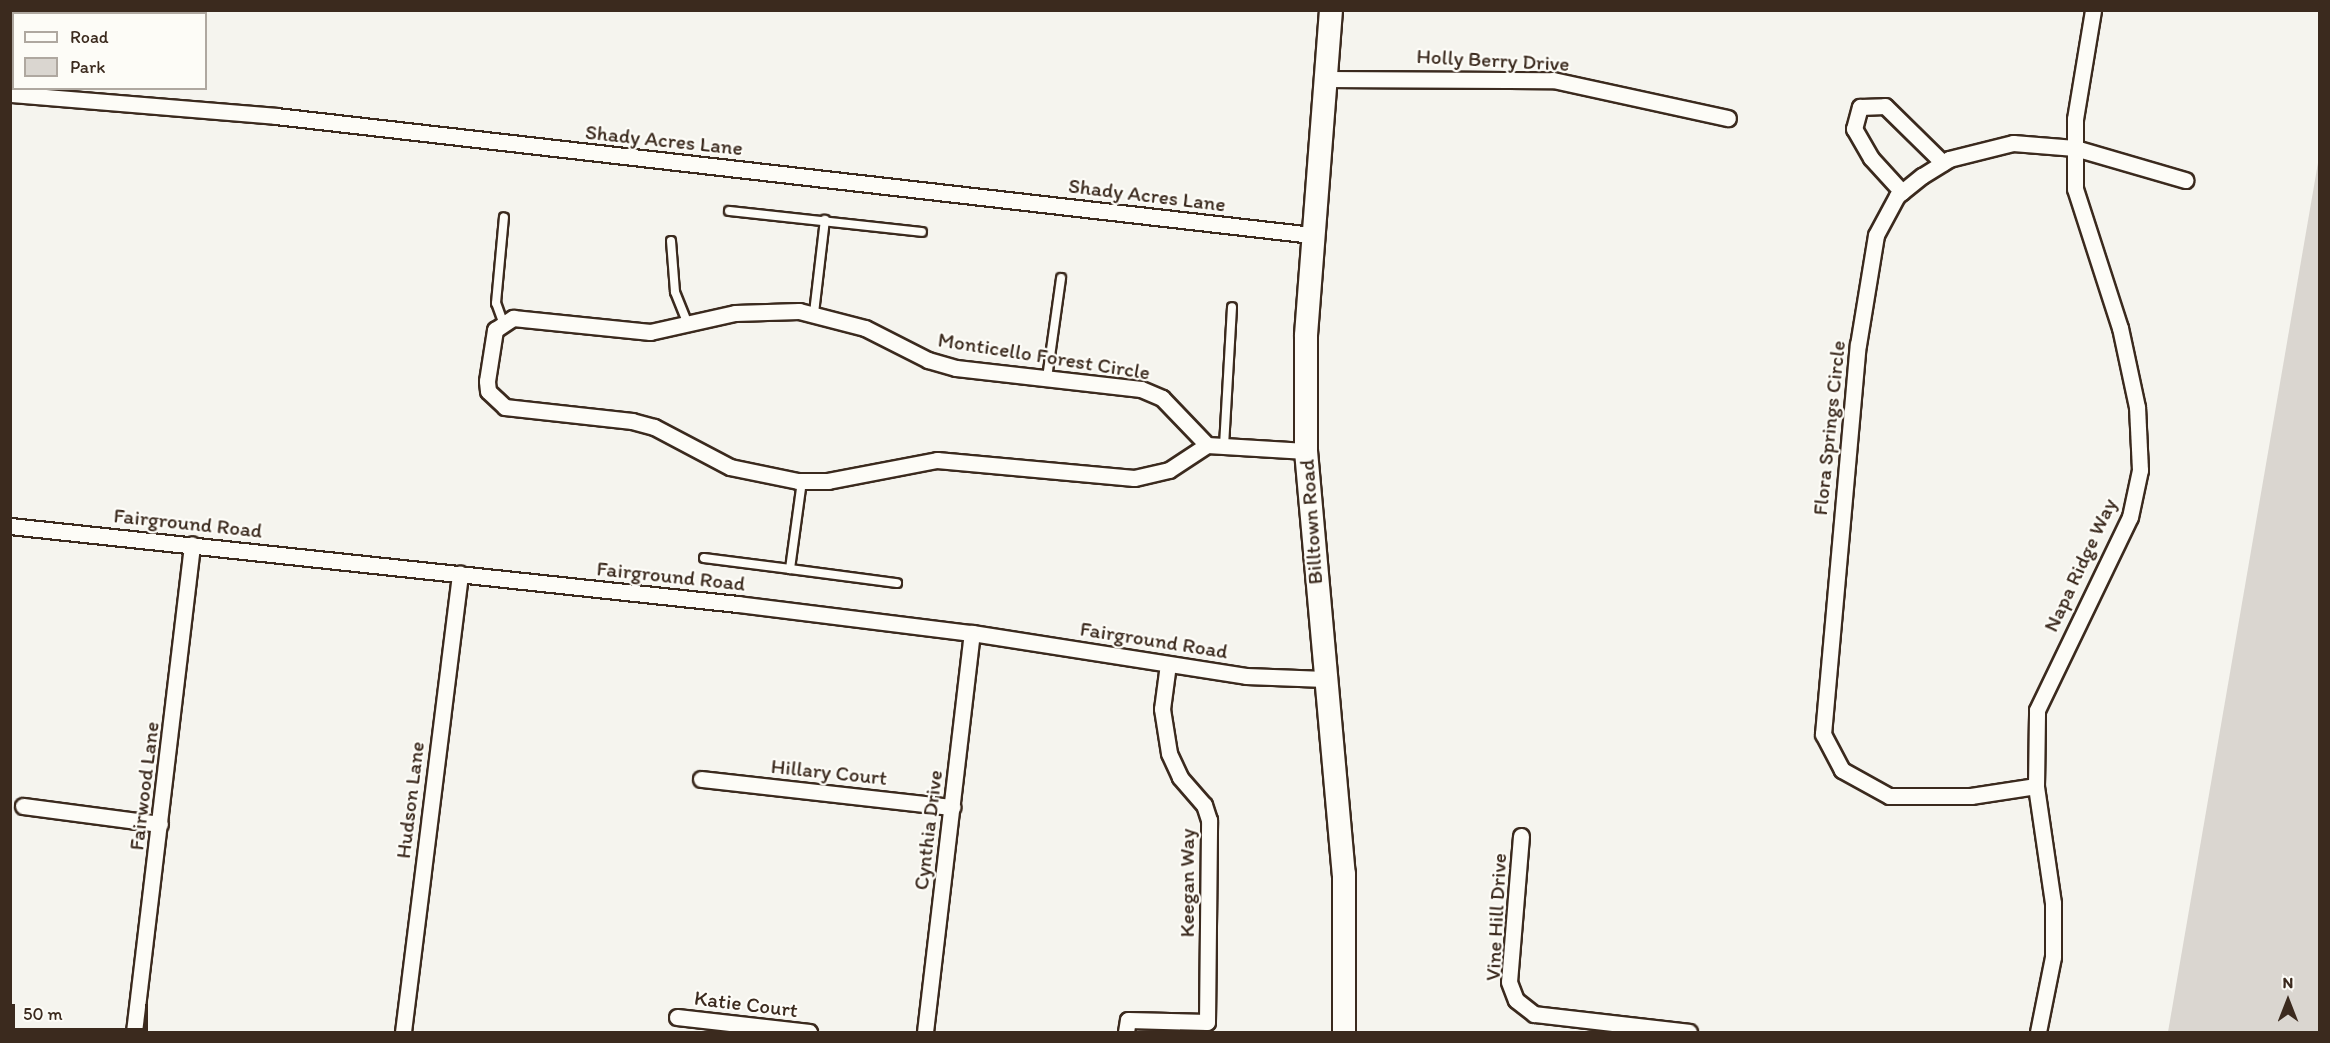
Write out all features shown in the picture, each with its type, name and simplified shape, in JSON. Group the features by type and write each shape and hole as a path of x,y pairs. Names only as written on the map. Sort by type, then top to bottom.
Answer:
{"main road":[{"name":"Billtown Road","path":"1331,10 1306,336 1306,451 1344,874 1344,1032"}],"street":[{"name":"Napa Ridge Way","path":"2037,1032 2053,957 2053,903 2036,786 2037,710 2130,517 2140,470 2138,407 2120,328 2075,189 2075,119 2094,10"},
{"name":"Holly Berry Drive","path":"1325,79 1553,80 1728,118"},
{"name":"Shady Acres Lane","path":"10,94 276,116 1313,235"},
{"path":"1902,192 1871,158 1854,129 1860,107 1885,106 1943,163"},
{"name":"Flora Springs Circle","path":"2036,786 1971,796 1889,796 1842,770 1823,734 1858,345 1876,235 1885,213 1902,192 1943,163 2013,143 2075,148 2185,180"},
{"name":"Monticello Forest Circle","path":"503,322 513,318 650,332 768,309 814,314 865,328 928,360 956,368 1127,386 1162,398 1207,445"},
{"path":"503,322 492,341 486,381 492,396 505,407 633,420 654,427 730,467 767,477 828,481 937,460 1134,478 1169,470 1207,445 1306,451"},
{"name":"Fairground Road","path":"10,526 192,544 972,633 1246,676 1325,679"},
{"name":"Fairwood Lane","path":"134,1032 192,544"},
{"name":"Hudson Lane","path":"402,1032 460,574"},
{"name":"Cynthia Drive","path":"925,1032 972,633"},
{"name":"Keegan Way","path":"1126,1032 1128,1020 1210,1027 1209,820 1204,805 1180,777 1169,753 1162,709 1168,664"},
{"name":"Hillary Court","path":"701,779 952,807"},
{"path":"23,806 160,824"},
{"name":"Vine Hill Drive","path":"1521,836 1509,982 1516,1000 1534,1014 1689,1032"},
{"name":"Katie Court","path":"678,1017 809,1032"}],"lane":[{"path":"729,211 922,232"},
{"path":"503,322 496,303 504,217"},
{"path":"814,314 825,220"},
{"path":"671,241 675,292 688,325"},
{"path":"1047,378 1061,278"},
{"path":"1224,446 1232,307"},
{"path":"790,569 802,481"},
{"path":"704,558 897,583"}],"green space":[{"path":"2319,157 2319,1032 2168,1032"}]}
